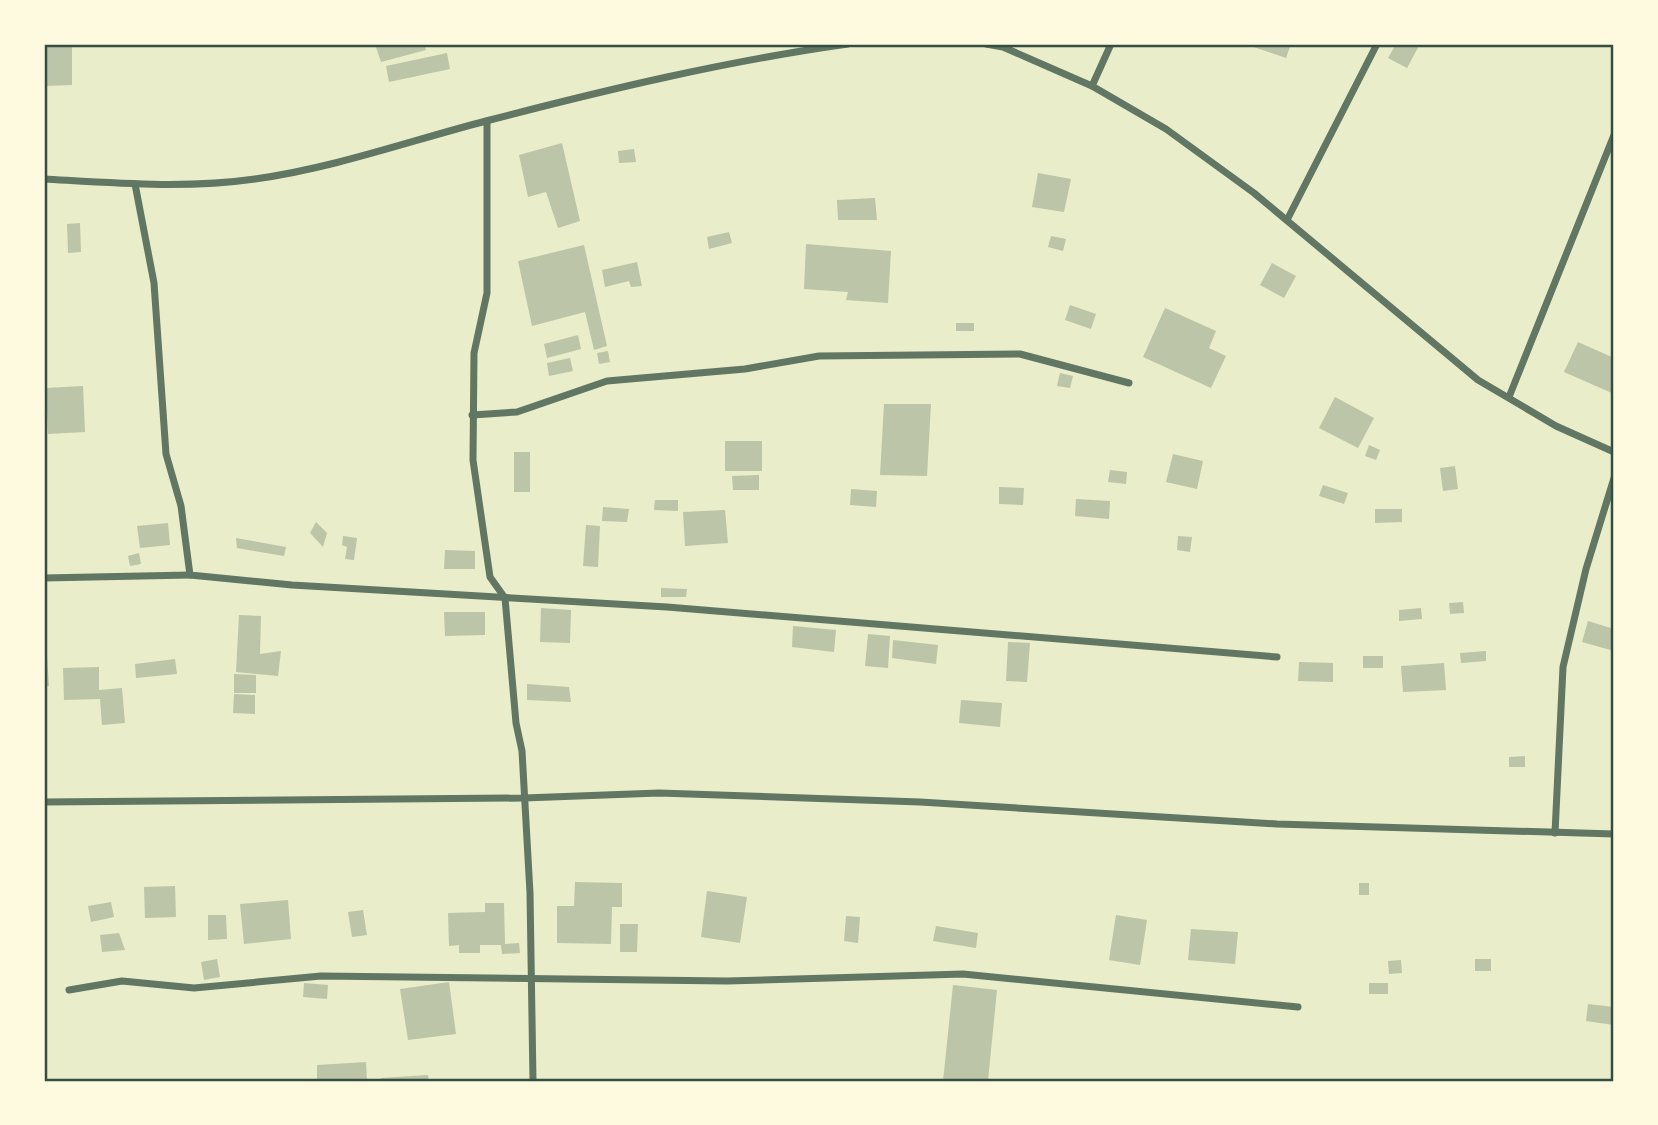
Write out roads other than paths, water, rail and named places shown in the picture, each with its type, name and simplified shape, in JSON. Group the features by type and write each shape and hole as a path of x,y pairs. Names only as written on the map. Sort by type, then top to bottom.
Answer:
{"street":[{"path":"44,179 194,184 267,177 319,167 487,121 715,66 848,44"},
{"path":"986,44 1003,47 1092,86 1187,144 1287,220 1478,380 1556,426 1614,453"},
{"path":"1287,220 1377,44"},
{"path":"1092,86 1110,45"},
{"path":"487,121 487,293 474,353 473,460 490,577 505,598 516,723 522,751 533,1081"},
{"path":"1509,397 1614,135"},
{"path":"135,184 154,283 166,454 181,506 190,575"},
{"path":"472,415 517,412 607,381 745,369 818,356 1020,354 1129,383"},
{"path":"1555,833 1563,667 1586,569 1614,478"},
{"path":"44,578 190,575 292,585 667,607 1277,657"},
{"path":"44,802 524,798 659,793 798,797 1277,824 1614,834"},
{"path":"69,990 122,981 194,988 321,976 818,981 963,974 1298,1007"}]}
